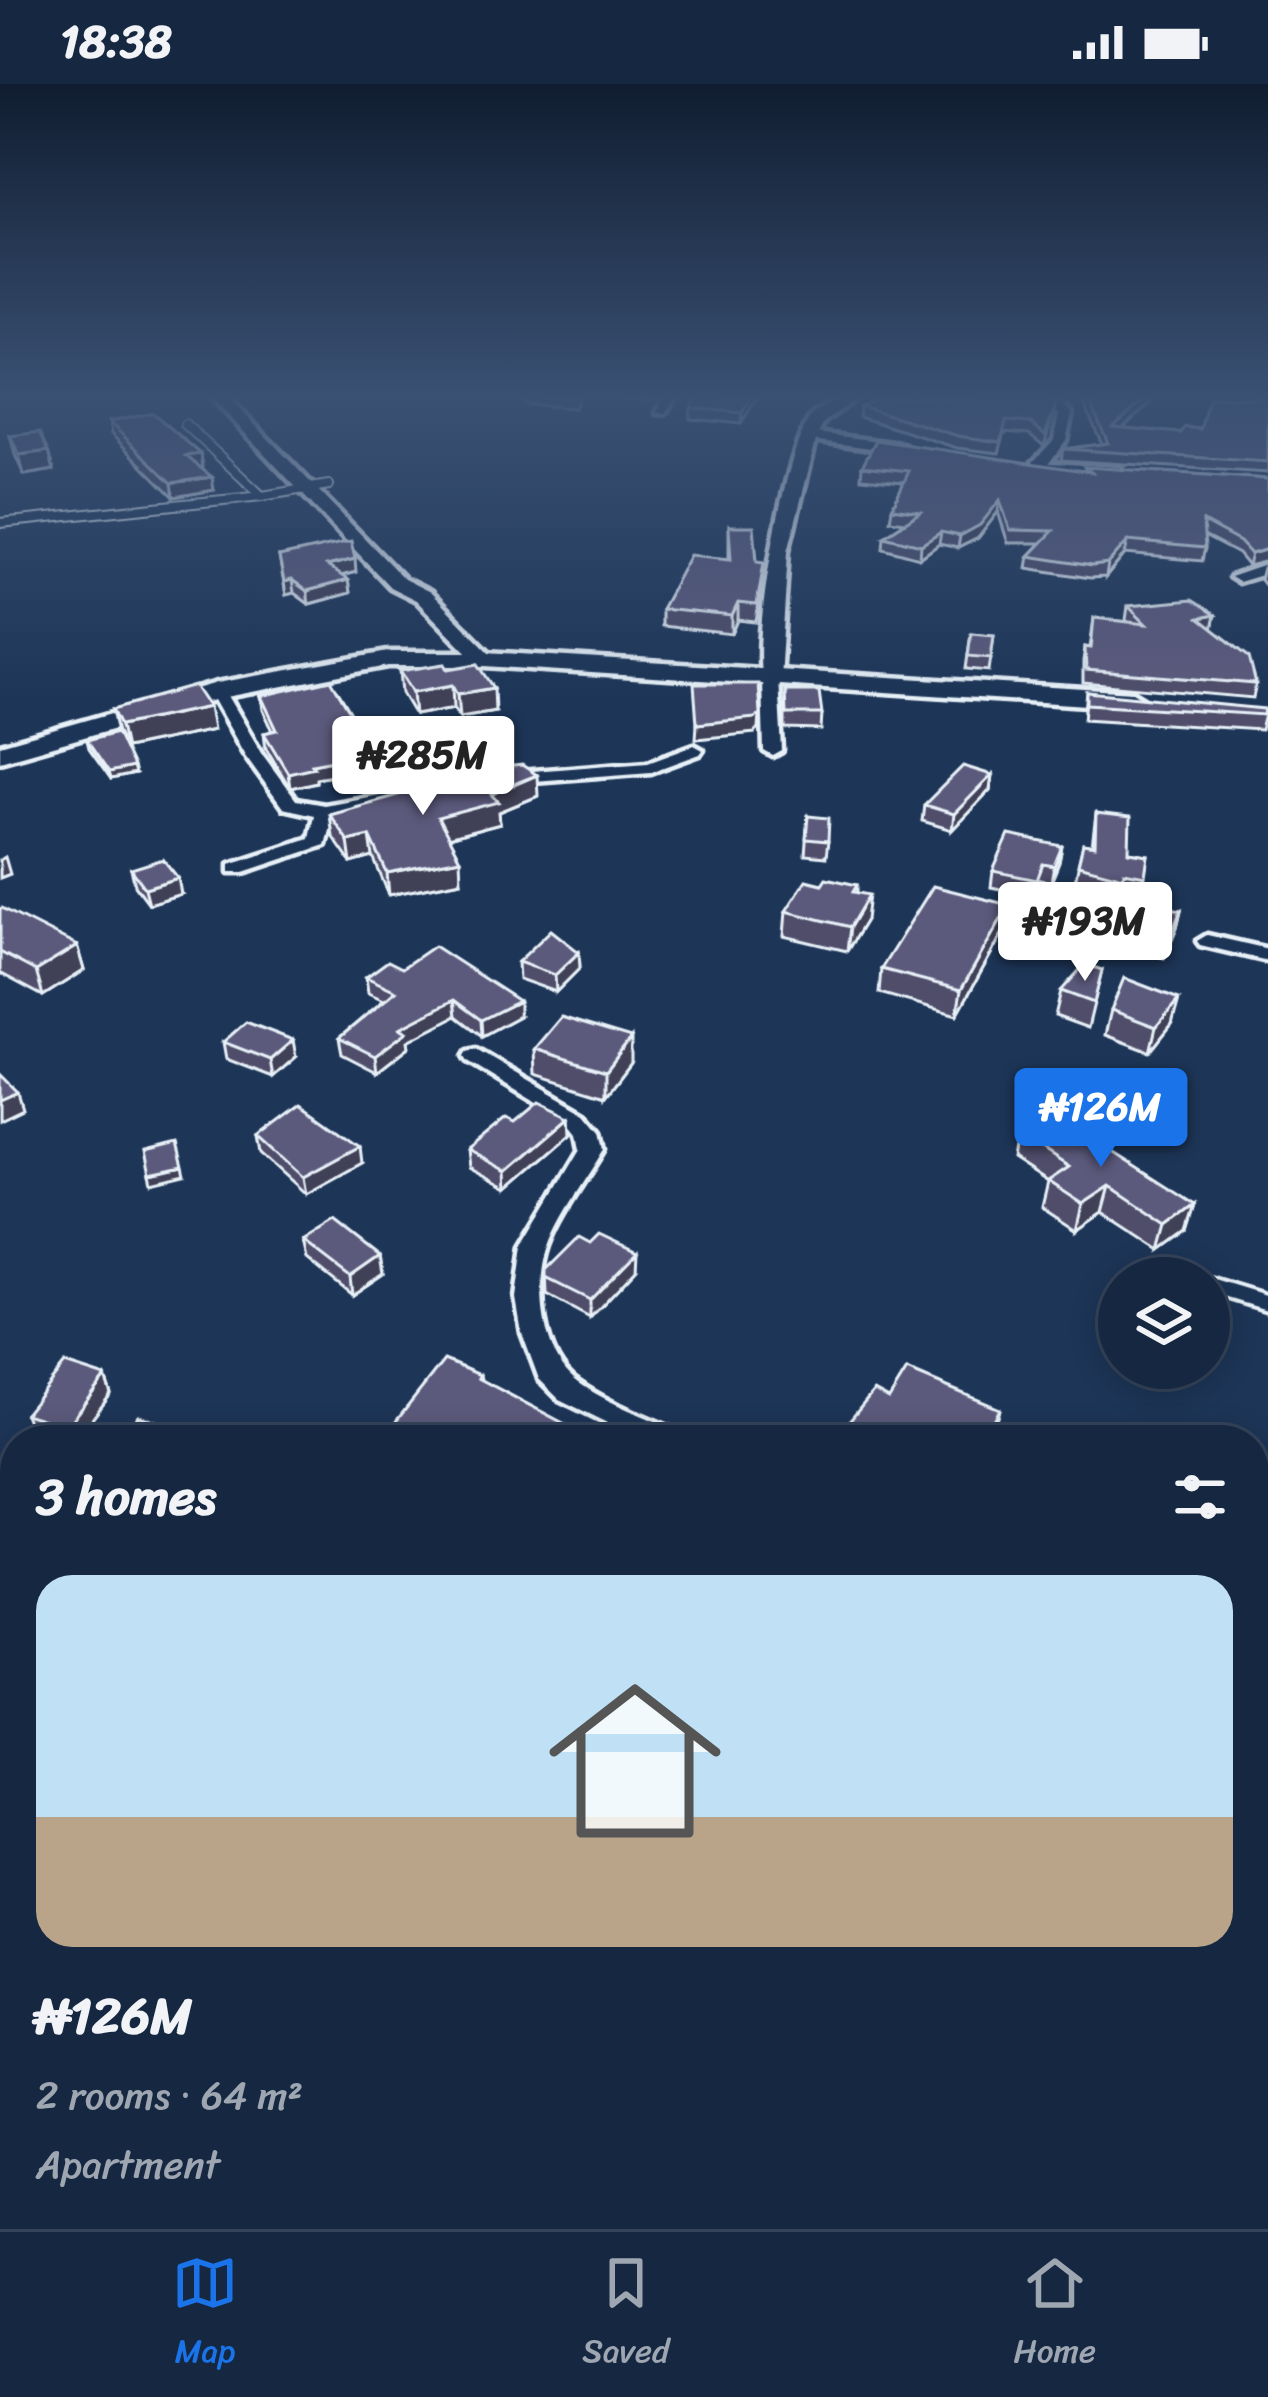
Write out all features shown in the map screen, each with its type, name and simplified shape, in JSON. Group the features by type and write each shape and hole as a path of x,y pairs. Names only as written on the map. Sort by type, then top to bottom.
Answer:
{"main road":[{"path":"0,753 217,691 388,659 485,659 770,679 1018,689 1154,702"}],"street":[{"path":"317,497 397,583 423,596 485,659"},
{"path":"341,497 419,578 423,596"},
{"path":"773,751 770,679 779,550 793,497"},
{"path":"1238,577 1268,568"},
{"path":"217,691 290,804 324,811 415,795"},
{"path":"483,782 651,766 694,751"},
{"path":"237,868 318,841 324,811"},
{"path":"1207,941 1268,955"},
{"path":"476,1056 578,1118 589,1131 593,1149 536,1246 529,1298 549,1372 569,1390 639,1425"}],"lane":[{"path":"0,523 251,497"},
{"path":"1230,1292 1268,1304"}],"building":[{"path":"897,497 1268,497 1268,549 1251,554 1240,542 1203,522 1205,548 1128,541 1108,564 1092,566 1029,556 1053,531 1010,530 1000,500 980,525 960,536 941,532 921,545 884,536 921,512 892,508"},
{"path":"729,526 754,526 757,561 764,562 757,605 738,603 732,616 661,609 690,555 731,559"},
{"path":"351,541 355,559 327,566 348,580 307,591 292,580 284,582 279,557"},
{"path":"1192,600 1215,615 1199,618 1249,657 1256,684 1086,670 1085,647 1091,648 1094,618 1146,624 1128,606"},
{"path":"971,633 994,635 991,658 968,656"},
{"path":"445,664 448,669 478,664 494,688 458,694 453,685 413,692 400,671"},
{"path":"331,680 374,752 288,773 264,733 277,730 261,696"},
{"path":"694,684 758,684 760,714 697,724"},
{"path":"195,686 209,707 121,725 113,709"},
{"path":"785,691 819,691 822,714 786,714"},
{"path":"1087,692 1264,709 1265,715 1087,704"},
{"path":"117,732 133,767 109,772 87,740"},
{"path":"522,765 537,775 491,793 499,802 438,818 460,859 387,873 370,836 348,841 329,814 496,768"},
{"path":"963,766 992,775 954,814 924,805"},
{"path":"1096,814 1130,818 1129,852 1148,855 1145,876 1124,872 1123,877 1078,865 1083,844 1095,846"},
{"path":"808,816 829,818 828,841 806,839"},
{"path":"1009,835 1062,846 1054,866 1043,864 1037,880 993,871"},
{"path":"163,859 178,878 145,888 131,869"},
{"path":"826,878 857,885 853,892 869,895 850,927 786,911 806,880 822,884"},
{"path":"933,886 1009,905 961,990 881,969"},
{"path":"1157,905 1181,910 1168,942 1144,936"},
{"path":"2,908 77,946 36,971 0,952"},
{"path":"551,930 579,952 555,975 518,962"},
{"path":"434,946 519,1001 481,1020 454,1000 400,1028 407,1032 375,1056 339,1038 396,991 366,977 388,961 402,968"},
{"path":"1085,964 1102,970 1094,1003 1061,991"},
{"path":"1124,978 1179,999 1156,1027 1111,1010"},
{"path":"561,1017 631,1038 606,1071 534,1049"},
{"path":"246,1022 293,1040 270,1060 223,1042"},
{"path":"0,1074 18,1092 0,1100"},
{"path":"539,1102 570,1117 507,1171 467,1150 506,1118 515,1122"},
{"path":"301,1104 360,1146 303,1177 258,1136"},
{"path":"1050,1112 1195,1205 1168,1225 1110,1186 1083,1204 1048,1181 1069,1167 1018,1133"},
{"path":"177,1144 183,1167 150,1174 145,1152"},
{"path":"335,1221 380,1256 350,1277 303,1241"},
{"path":"599,1234 637,1252 590,1300 546,1278 546,1270 579,1237 590,1243"},
{"path":"444,1360 567,1425 388,1425 394,1424"},
{"path":"65,1364 105,1377 68,1425 25,1414"},
{"path":"907,1370 1000,1409 991,1425 846,1425 874,1391 889,1399"},
{"path":"138,1416 170,1425 132,1425"}]}
